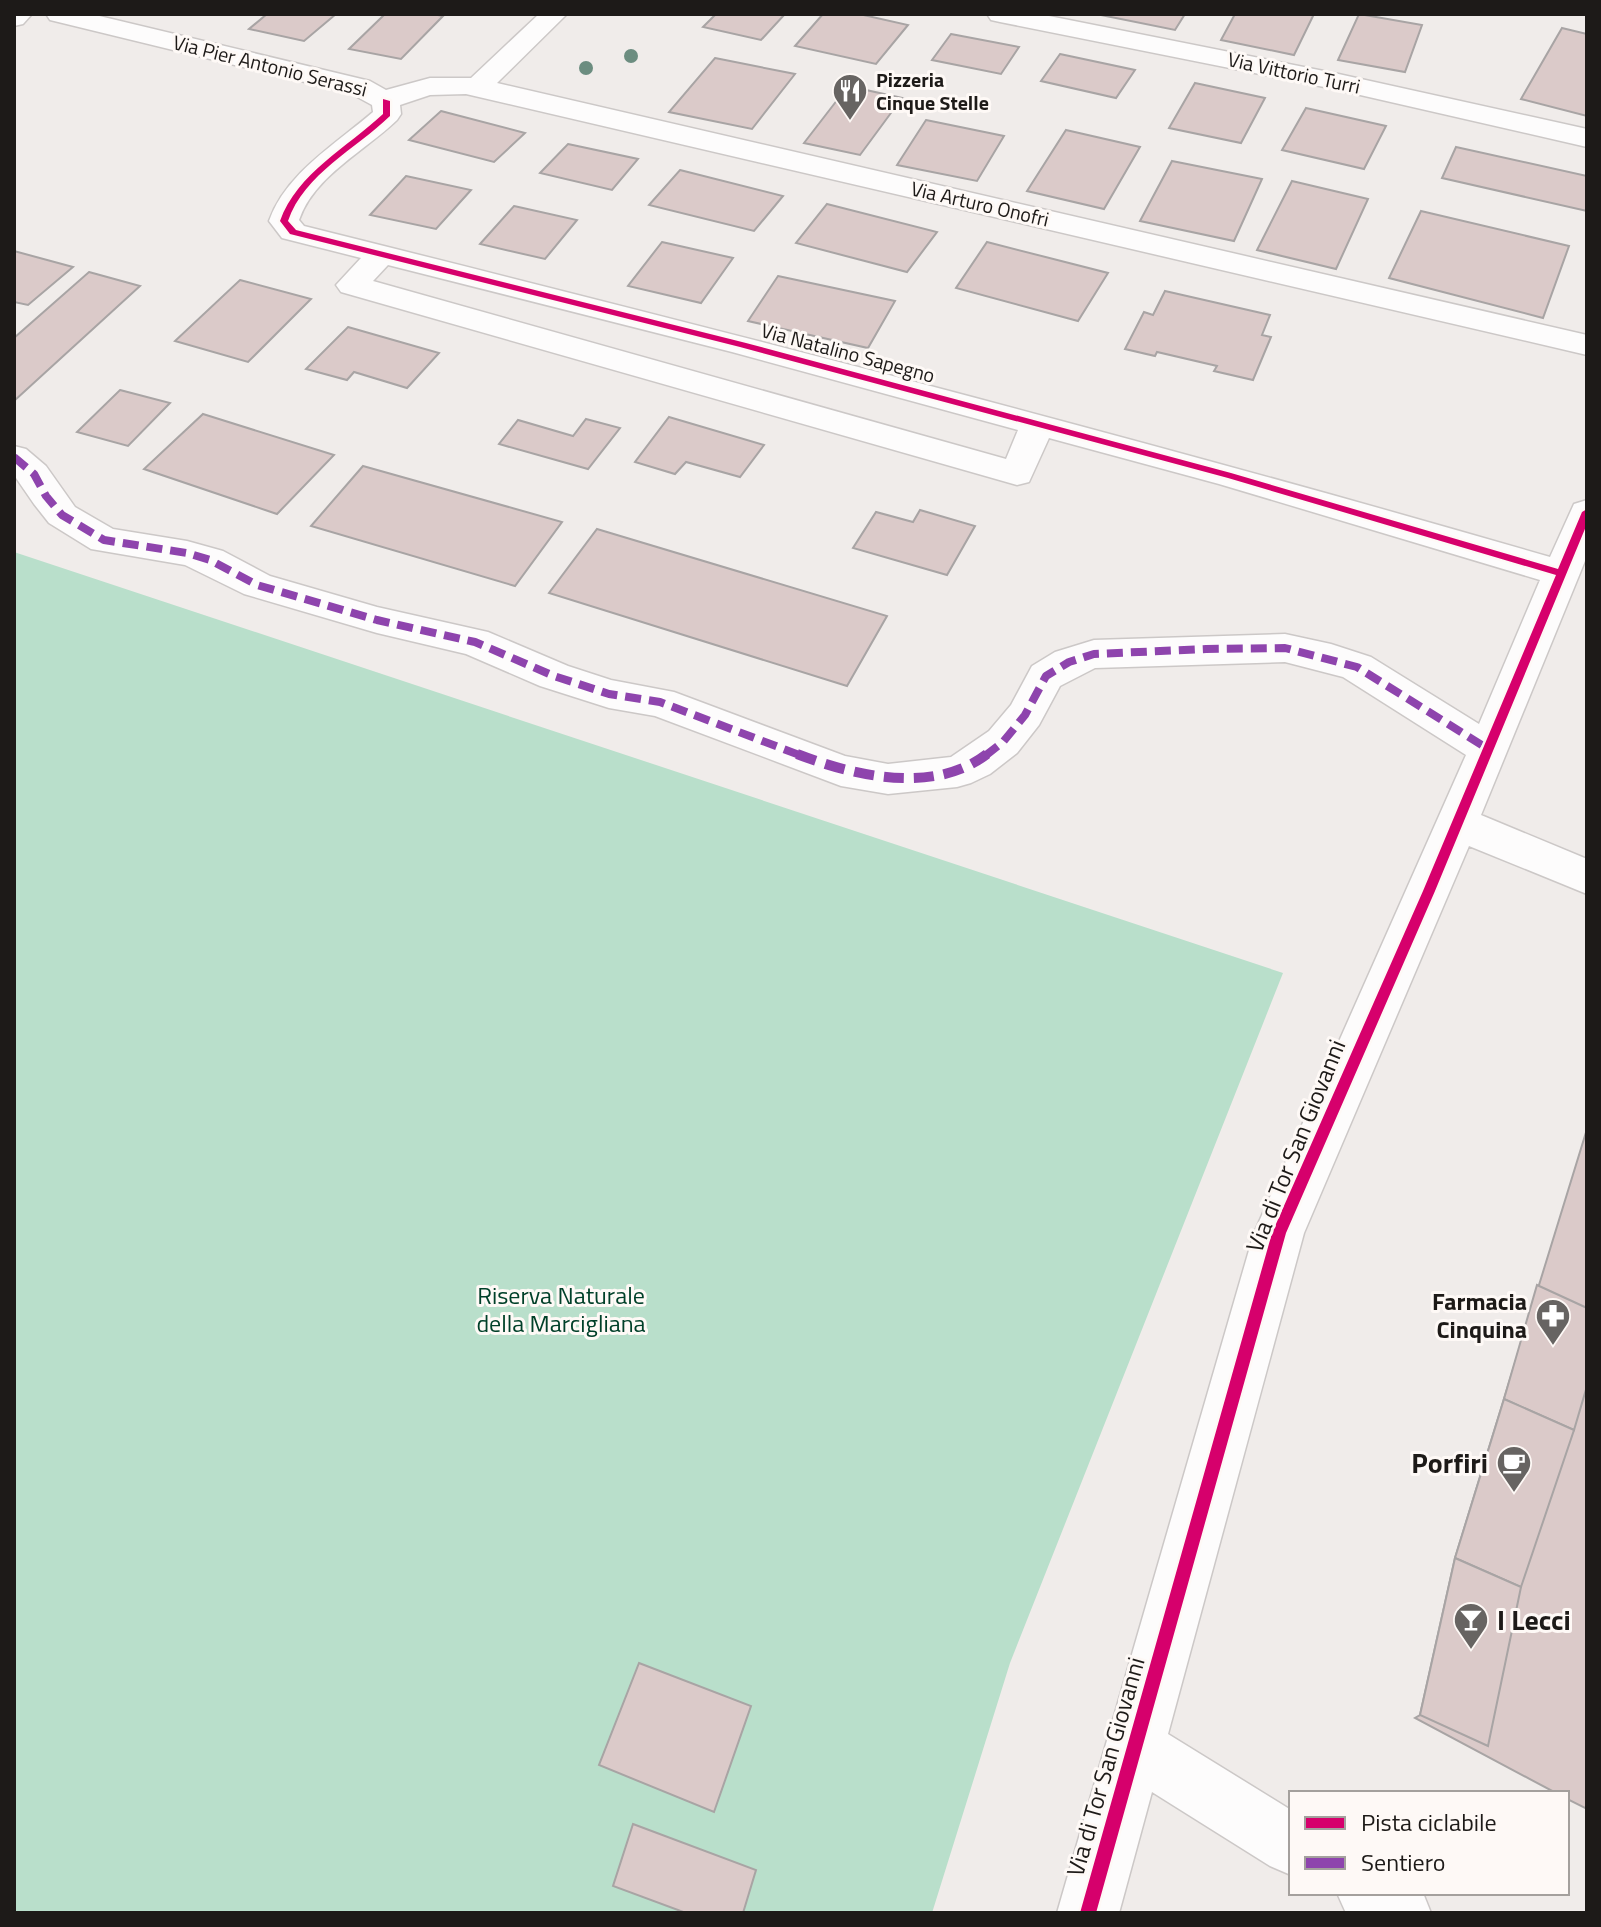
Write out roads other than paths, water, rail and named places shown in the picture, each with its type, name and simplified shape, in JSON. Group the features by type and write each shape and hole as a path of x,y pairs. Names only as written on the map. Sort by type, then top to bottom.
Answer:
{"street":[{"path":"14,18 19,14"},
{"name":"Via Pier Antonio Serassi","path":"59,14 360,87 386,101 405,92 431,87 477,87"},
{"path":"477,87 554,14"},
{"name":"Via Vittorio Turri","path":"1000,14 1334,81 1587,138"},
{"name":"Via Arturo Onofri","path":"477,87 1587,345"},
{"name":"Via Natalino Sapegno","path":"386,101 387,114 288,206 284,221 293,232 743,345 1231,476 1561,573"},
{"path":"381,255 352,285 1017,474 1037,425"},
{"path":"14,457 34,474 46,496 62,515 104,540 187,553 210,560 257,585 377,620 475,642 554,676 609,694 660,702 841,771 888,779 912,779 957,772 976,763 1003,742 1025,715 1046,676 1069,662 1094,654 1206,649 1285,648 1357,667 1488,749"},
{"name":"Via di Tor San Giovanni","path":"1088,1913 1279,1233 1457,823 1587,512"},
{"path":"1457,823 1587,877"},
{"path":"1135,1747 1289,1844"},
{"path":"1371,1895 1400,1913"}],"place":[{"name":"Pizzeria Cinque Stelle","path":"850,122"},
{"name":"Farmacia Cinquina","path":"1553,1347"},
{"name":"Porfiri","path":"1514,1494"},
{"name":"I Lecci","path":"1471,1651"}],"park label":[{"name":"Riserva Naturale della Marcigliana","path":"561,1310"}]}
